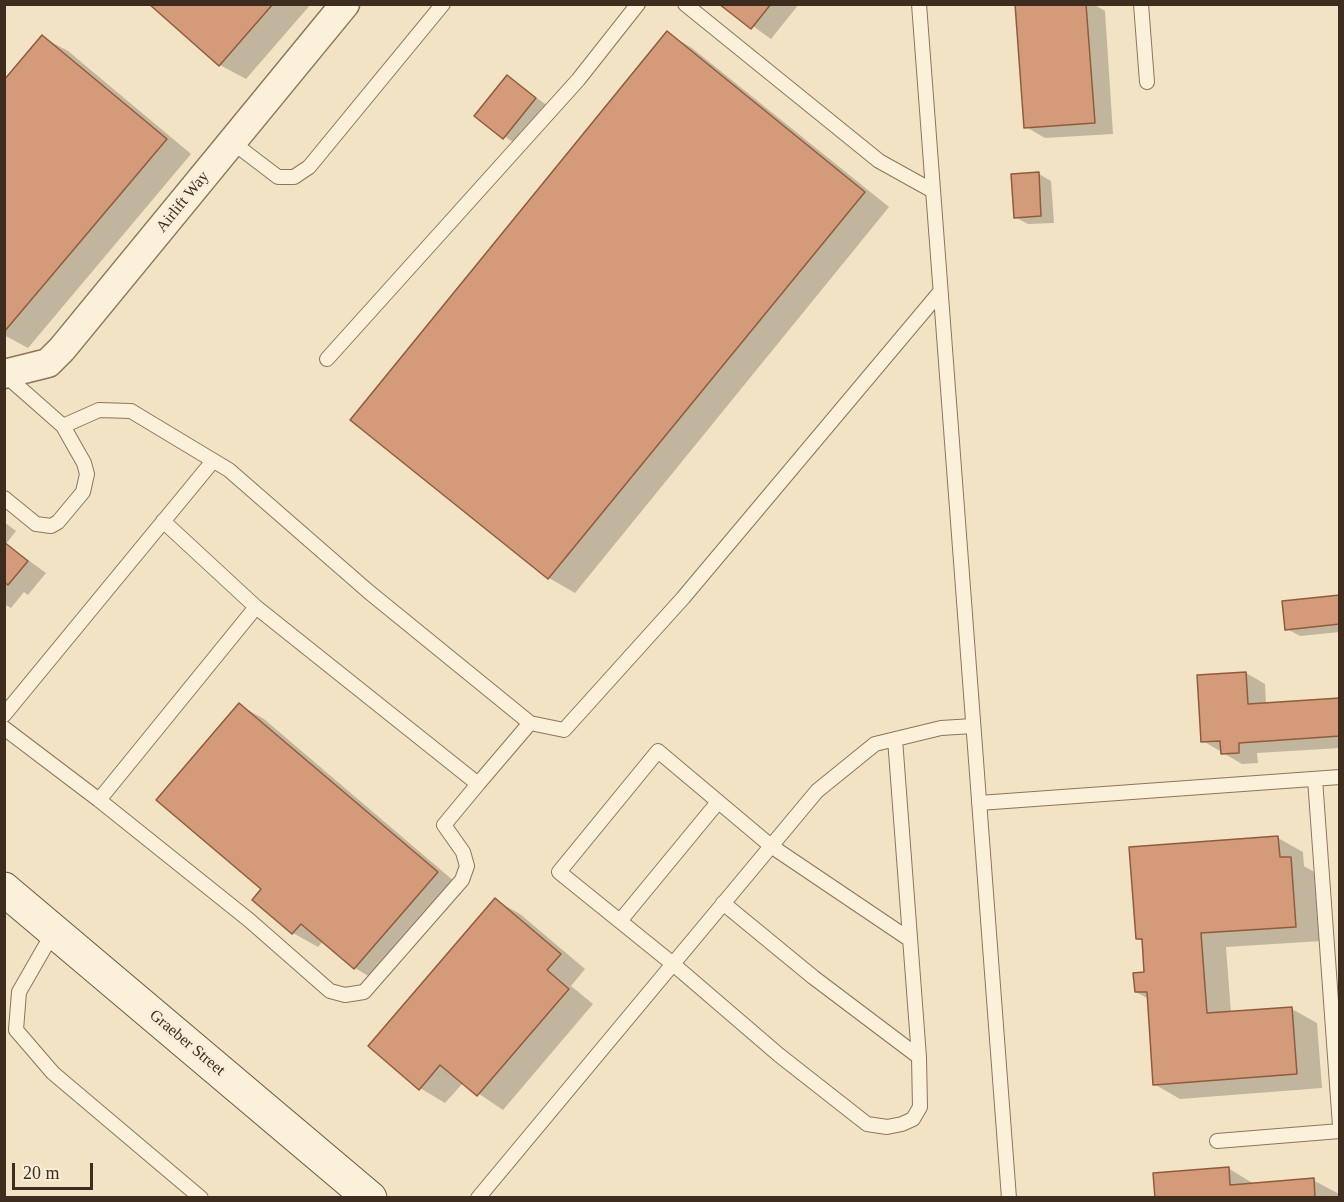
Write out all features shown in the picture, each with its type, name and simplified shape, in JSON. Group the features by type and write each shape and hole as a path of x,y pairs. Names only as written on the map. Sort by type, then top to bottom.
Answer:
{"street":[{"name":"Airlift Way","path":"4,374 48,363 62,349 345,4"},
{"name":"Graeber Street","path":"4,889 370,1197"}],"lane":[{"path":"232,142 278,177 294,177 302,172 443,4"},
{"path":"327,359 578,80 638,4"},
{"path":"686,4 879,161 933,192"},
{"path":"919,4 1009,1197"},
{"path":"1142,4 1147,82"},
{"path":"63,426 99,410 131,411 229,470 376,598 530,723 564,730 691,589 940,292"},
{"path":"4,374 63,426 84,463 87,474 82,492 51,526 36,524 4,498"},
{"path":"4,715 213,461"},
{"path":"163,521 256,607 478,784"},
{"path":"99,800 256,607"},
{"path":"4,728 99,800 249,920 330,992 345,995 364,992 462,880 467,866 463,852 444,825 530,723"},
{"path":"478,1197 817,791 875,744 941,728 973,726"},
{"path":"895,740 919,1057 920,1107 913,1119 887,1127 867,1124 779,1055 673,964 559,872 658,751 771,846 909,939"},
{"path":"979,802 1340,777"},
{"path":"1315,779 1334,967 1340,1126"},
{"path":"620,921 718,802"},
{"path":"723,903 813,977 919,1057"},
{"path":"54,931 20,992 16,1030 53,1073 201,1197"},
{"path":"1217,1142 1340,1131"}],"building":[{"path":"149,4 273,4 219,66"},
{"path":"719,4 771,4 751,29"},
{"path":"1015,4 1086,4 1095,123 1024,128"},
{"path":"667,31 865,192 548,579 350,420"},
{"path":"42,35 167,139 4,332 4,80"},
{"path":"507,75 536,98 503,139 474,116"},
{"path":"1039,172 1041,216 1014,218 1011,174"},
{"path":"4,542 28,561 8,585 4,582"},
{"path":"1340,595 1340,624 1285,630 1282,601"},
{"path":"1246,672 1248,704 1340,698 1340,736 1239,743 1239,753 1221,754 1220,741 1201,742 1197,675"},
{"path":"239,703 438,872 354,969 301,924 292,934 252,900 261,889 156,800"},
{"path":"1278,836 1280,857 1291,857 1296,927 1201,933 1207,1013 1292,1007 1297,1074 1153,1085 1147,992 1135,992 1133,973 1144,972 1142,939 1136,939 1129,847"},
{"path":"495,898 561,954 547,970 569,989 477,1096 440,1065 419,1090 368,1046"},
{"path":"1229,1167 1230,1185 1314,1178 1315,1198 1155,1198 1153,1173"}]}
